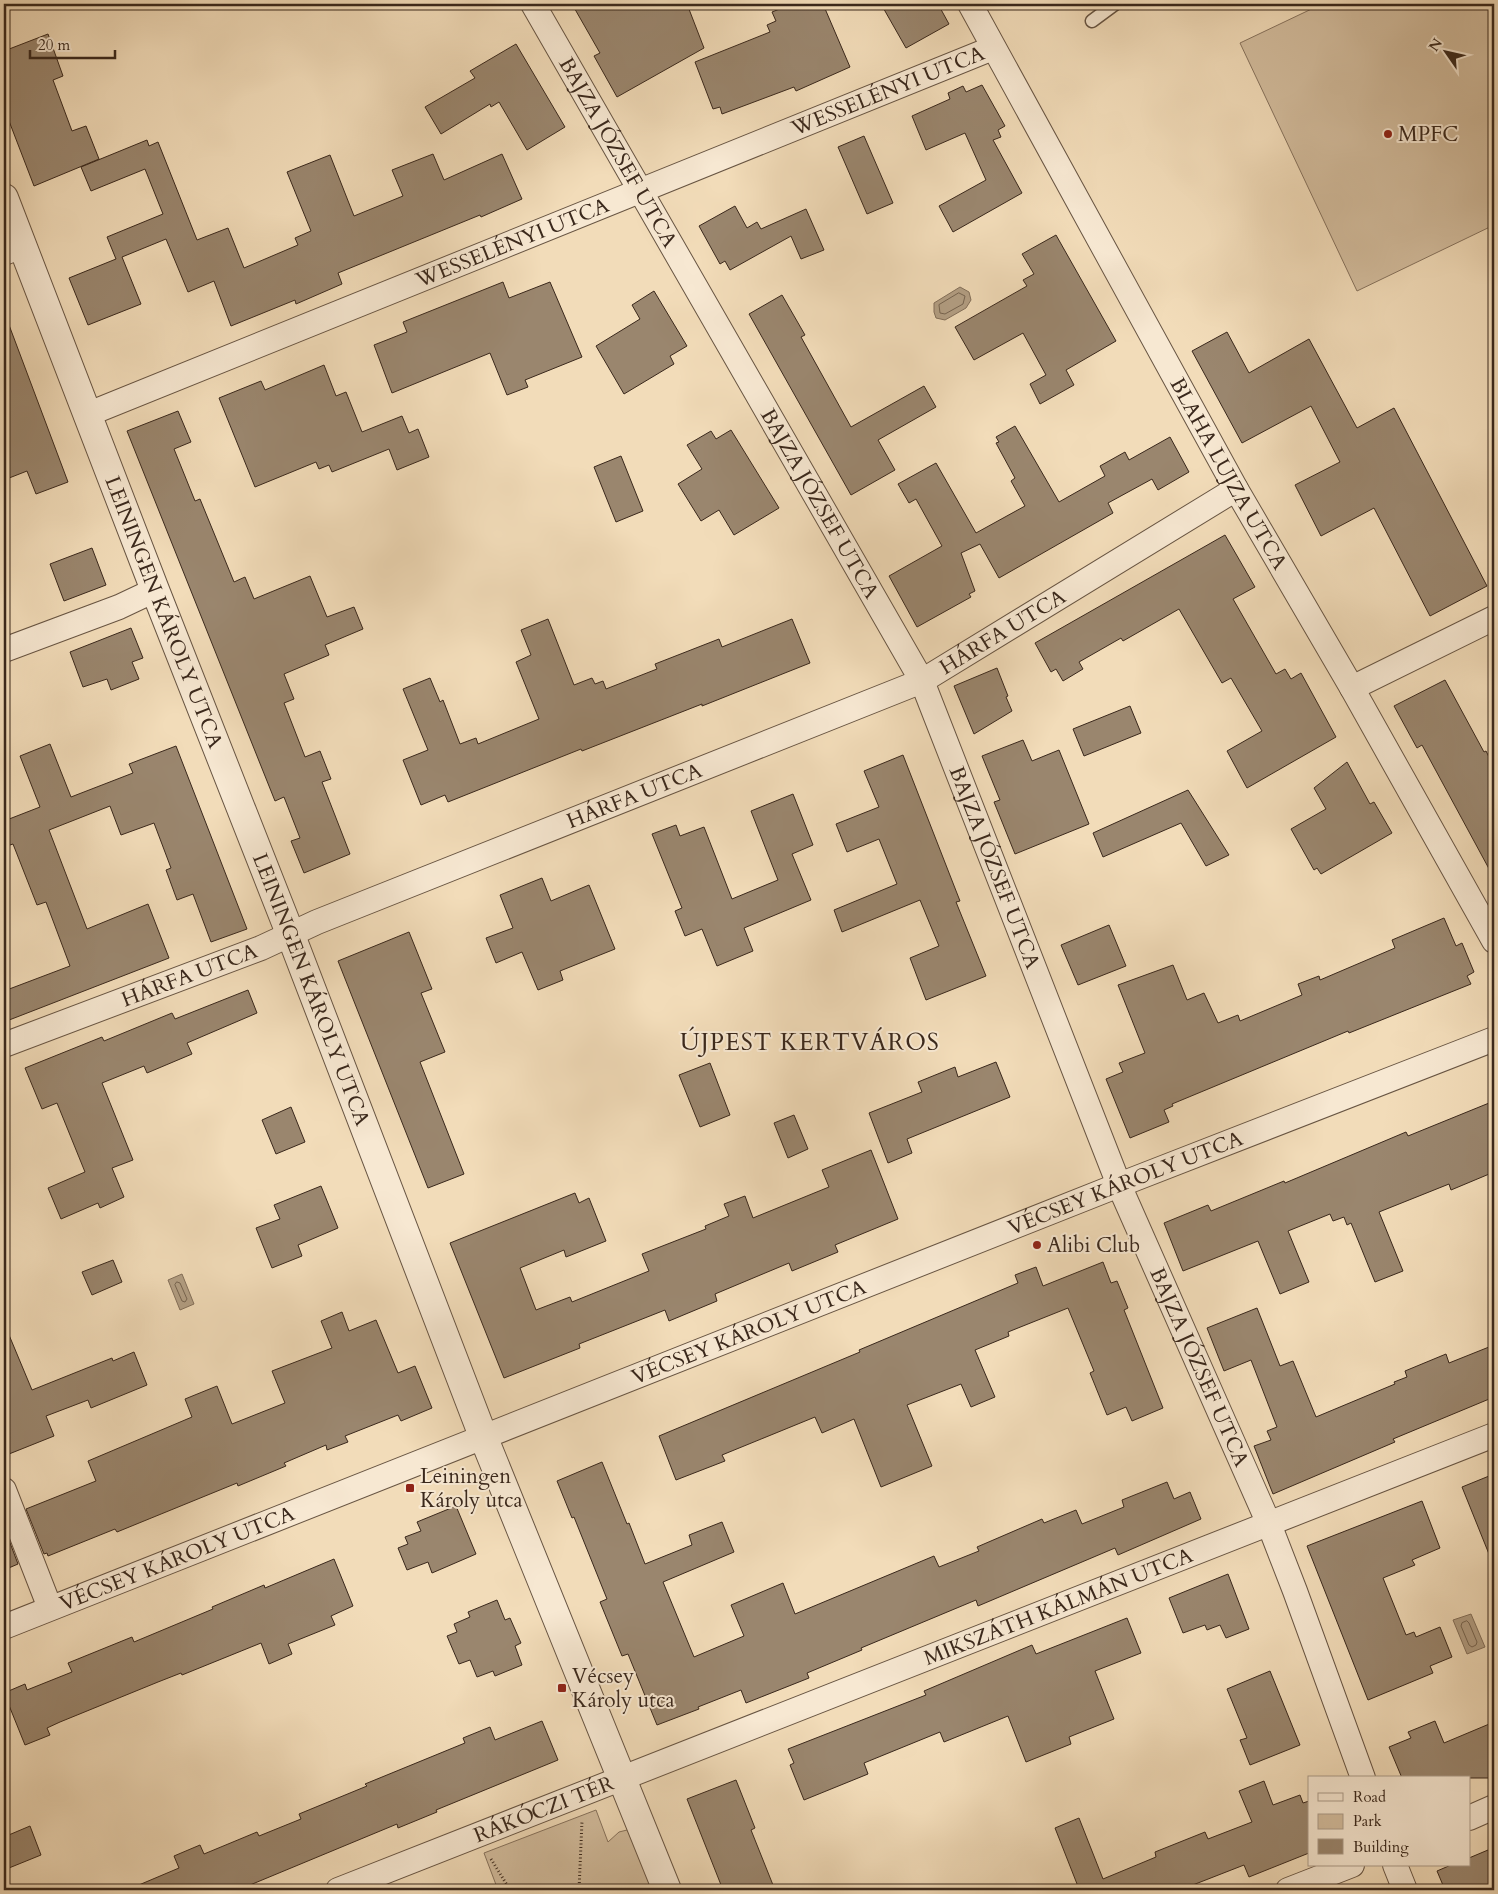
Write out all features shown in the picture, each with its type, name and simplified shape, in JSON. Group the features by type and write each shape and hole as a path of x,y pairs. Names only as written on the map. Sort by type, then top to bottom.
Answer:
{"street":[{"name":"BAJZA JÓZSEF UTCA","path":"533,4 922,681 1119,1185 1269,1524 1362,1776"},
{"name":"BLAHA LUJZA UTCA","path":"970,4 1236,489 1352,688 1494,941"},
{"name":"WESSELÉNYI UTCA","path":"86,415 993,48"},
{"name":"LEININGEN KÁROLY UTCA","path":"4,198 13,250 86,415 290,933 483,1436 622,1778"},
{"name":"HÁRFA UTCA","path":"4,1045 261,948 290,933 922,681 1236,489"},
{"path":"4,650 119,607 155,590"},
{"path":"1352,688 1494,618"},
{"name":"VÉCSEY KÁROLY UTCA","path":"4,1627 1119,1185 1494,1039"},
{"name":"MIKSZÁTH KÁLMÁN UTCA","path":"622,1778 1494,1435"},
{"path":"4,1490 50,1608"},
{"name":"RÁKÓCZI TÉR","path":"346,1887 622,1778 667,1890"},
{"path":"1470,1818 1494,1807"},
{"path":"1288,1890 1349,1866"},
{"path":"1395,1866 1405,1890"}],"lane":[{"path":"1092,21 1116,4"}],"path":[{"path":"579,1890 583,1815"},
{"path":"486,1852 510,1890"}],"green space":[{"name":"MPFC","path":"1322,4 1494,4 1494,225 1357,291 1240,43"},
{"path":"596,1810 608,1842 619,1832 627,1830 636,1838 655,1890 498,1890 484,1853"}],"water":[{"path":"960,287 969,292 971,300 966,308 945,320 936,318 934,303"},
{"path":"182,1274 194,1304 180,1310 168,1280"},
{"path":"1471,1614 1485,1647 1467,1654 1453,1620"}],"building":[{"path":"572,4 687,4 704,48 617,97 594,56 600,53"},
{"path":"792,4 823,4 850,67 796,91 794,87 722,114 720,107 713,109 695,62 770,32 767,25 776,21 772,12"},
{"path":"881,4 938,4 949,24 906,48"},
{"path":"48,34 63,76 53,80 72,131 86,126 99,159 34,186 4,108 4,51"},
{"path":"516,44 565,127 527,150 499,102 491,107 490,104 441,134 425,107 475,78 470,71"},
{"path":"982,85 1005,126 998,130 1001,137 993,140 1022,193 953,232 939,206 986,180 965,133 926,150 912,116 950,99 948,93 963,86 966,92"},
{"path":"864,136 893,203 867,214 838,147"},
{"path":"147,140 149,146 158,142 197,240 228,228 244,268 298,245 295,238 311,231 287,172 330,155 354,216 403,196 392,170 433,154 444,180 502,154 522,199 338,273 342,284 296,304 295,300 231,326 214,281 188,292 166,239 122,257 141,304 88,325 69,278 116,259 107,237 163,214 145,169 91,191 81,167"},
{"path":"735,206 747,228 757,222 761,229 806,209 824,250 801,259 791,236 730,270 725,261 720,264 699,226"},
{"path":"1056,235 1116,341 1066,370 1074,385 1040,404 1030,384 1046,375 1023,333 974,360 955,327 1027,286 1023,280 1034,274 1022,254"},
{"path":"503,282 509,298 550,282 582,357 525,380 528,387 507,395 490,353 392,393 374,345 407,332 403,322"},
{"path":"654,291 687,346 670,356 674,364 624,394 596,346 640,319 632,305"},
{"path":"782,295 805,335 801,337 851,427 924,386 936,407 878,440 895,470 851,495 749,314"},
{"path":"6,317 68,482 36,494 27,471 4,480 4,318"},
{"path":"1227,332 1249,373 1309,339 1357,428 1394,408 1487,586 1430,616 1374,508 1321,536 1295,485 1340,462 1311,406 1242,443 1192,351"},
{"path":"324,365 336,396 346,392 362,432 402,416 409,433 418,429 429,457 397,470 389,449 332,472 329,465 319,469 316,462 255,487 219,398 261,381 265,390"},
{"path":"178,411 191,442 174,449 195,501 200,499 234,582 245,577 254,599 310,576 327,617 354,607 363,629 325,645 329,655 284,674 294,699 284,703 305,757 320,751 331,779 322,782 350,854 304,873 291,841 300,838 284,797 275,801 127,431"},
{"path":"1015,426 1059,502 1105,476 1100,466 1125,452 1129,460 1170,437 1189,472 1158,490 1152,479 1108,503 1113,513 999,578 980,544 961,553 975,591 969,594 971,597 917,627 889,576 942,546 916,499 909,503 898,484 936,463 976,533 1025,506 1011,481 1015,478 996,443 999,442 996,437"},
{"path":"731,430 779,508 734,535 719,510 701,521 678,484 702,469 687,445 711,431 716,439"},
{"path":"621,456 643,511 616,522 594,467"},
{"path":"1225,535 1255,587 1233,599 1276,674 1285,669 1291,679 1301,673 1336,737 1247,788 1227,751 1262,731 1231,678 1222,683 1179,609 1123,641 1121,638 1079,662 1083,669 1063,681 1056,669 1051,672 1035,643"},
{"path":"92,548 106,585 64,601 50,564"},
{"path":"548,619 574,685 592,678 595,684 603,681 606,689 657,669 655,664 719,639 722,647 792,619 810,663 702,706 702,704 582,751 581,749 448,802 445,795 421,805 403,760 428,750 403,689 430,678 440,702 443,700 460,744 476,738 478,744 539,719 516,662 531,655 521,630"},
{"path":"131,628 143,658 132,662 139,679 111,690 107,679 83,687 70,652"},
{"path":"997,668 1012,711 974,734 954,686"},
{"path":"1445,680 1494,767 1494,878 1422,745 1417,748 1394,706"},
{"path":"1130,706 1141,733 1084,756 1073,729"},
{"path":"1023,740 1032,761 1059,750 1089,824 1015,854 994,802 1000,800 982,756"},
{"path":"50,744 71,797 133,773 129,764 176,746 247,929 211,942 193,894 177,900 166,870 171,868 154,823 121,835 110,806 49,830 87,929 148,904 169,958 4,1022 4,991 70,966 46,902 37,905 13,844 4,847 4,821 40,807 20,756"},
{"path":"903,755 960,901 956,902 986,976 926,1000 910,958 939,946 920,900 842,932 834,910 897,884 879,839 847,852 836,824 879,807 864,771"},
{"path":"1347,762 1370,804 1374,802 1392,833 1321,874 1317,868 1314,870 1291,829 1326,809 1314,788"},
{"path":"1188,790 1229,855 1206,866 1181,823 1103,857 1093,833"},
{"path":"793,794 813,845 792,854 811,900 744,928 753,951 717,966 702,929 685,936 675,911 682,908 652,834 676,825 680,836 704,827 732,899 778,880 751,811"},
{"path":"542,878 551,901 589,885 615,949 560,971 563,980 538,990 522,952 496,963 486,938 513,928 500,895"},
{"path":"1444,918 1456,946 1462,943 1474,972 1467,976 1471,984 1349,1033 1348,1031 1172,1104 1173,1106 1164,1110 1169,1122 1130,1138 1106,1079 1123,1072 1119,1063 1145,1053 1118,985 1173,965 1187,1000 1204,993 1218,1023 1238,1015 1240,1021 1302,995 1298,984 1319,976 1320,980 1395,948 1392,940"},
{"path":"1109,925 1126,966 1078,985 1061,945"},
{"path":"409,932 432,989 421,993 445,1052 420,1062 464,1174 428,1188 338,961"},
{"path":"248,990 257,1013 187,1043 192,1054 147,1073 144,1066 102,1083 133,1160 112,1168 124,1197 100,1208 98,1203 61,1219 48,1188 85,1172 57,1103 42,1109 25,1068 102,1037 104,1041 172,1013 175,1019"},
{"path":"996,1062 1010,1097 907,1139 912,1153 888,1163 869,1113 922,1092 918,1082 955,1067 958,1077"},
{"path":"710,1063 730,1115 700,1127 679,1075"},
{"path":"1494,1101 1494,1172 1451,1190 1449,1184 1379,1212 1403,1271 1375,1282 1351,1223 1347,1225 1344,1217 1333,1221 1330,1214 1288,1231 1309,1282 1280,1294 1258,1241 1183,1271 1164,1223 1208,1205 1211,1211 1284,1181 1285,1183 1406,1132 1408,1136"},
{"path":"291,1107 305,1142 276,1154 262,1120"},
{"path":"794,1115 808,1149 788,1158 774,1123"},
{"path":"871,1150 898,1219 835,1245 838,1252 792,1271 789,1263 715,1294 717,1301 669,1321 665,1310 579,1344 580,1348 504,1378 450,1243 575,1193 579,1203 589,1198 606,1241 566,1257 564,1250 520,1268 536,1310 570,1297 572,1302 649,1271 642,1254 706,1229 705,1226 729,1216 724,1204 745,1196 753,1218 829,1187 822,1170"},
{"path":"321,1186 338,1228 298,1245 302,1256 272,1268 256,1228 280,1219 274,1205"},
{"path":"113,1260 122,1282 92,1295 82,1272"},
{"path":"1103,1262 1111,1283 1117,1281 1128,1308 1124,1310 1163,1408 1132,1421 1126,1407 1107,1415 1090,1373 1094,1371 1068,1308 1008,1332 1009,1336 975,1350 995,1397 971,1407 961,1384 907,1405 932,1466 881,1487 854,1419 822,1433 815,1417 722,1455 725,1461 676,1480 659,1436 860,1352 859,1350 1018,1283 1015,1275 1036,1267 1043,1286"},
{"path":"1257,1308 1280,1366 1293,1361 1316,1417 1395,1384 1394,1382 1407,1377 1405,1371 1446,1354 1449,1363 1489,1347 1494,1359 1494,1397 1393,1439 1395,1442 1273,1494 1254,1446 1271,1440 1267,1431 1277,1427 1251,1360 1224,1371 1207,1328"},
{"path":"342,1312 349,1331 376,1320 398,1373 415,1366 432,1408 401,1421 398,1415 345,1436 348,1442 327,1450 326,1445 284,1463 286,1466 238,1486 237,1483 117,1532 115,1529 48,1556 47,1553 44,1554 26,1509 96,1481 88,1461 192,1417 185,1399 217,1386 232,1424 285,1403 272,1371 332,1348 321,1321"},
{"path":"4,1323 32,1390 112,1358 113,1361 134,1352 147,1385 91,1408 88,1400 46,1416 54,1436 4,1456"},
{"path":"602,1462 645,1564 692,1545 689,1535 722,1522 734,1552 663,1582 694,1657 744,1636 731,1605 783,1583 795,1614 934,1556 939,1567 979,1551 977,1547 1042,1519 1044,1523 1076,1510 1082,1524 1124,1507 1122,1500 1167,1482 1174,1499 1190,1492 1201,1519 1118,1555 1115,1548 978,1606 976,1600 861,1648 862,1650 807,1673 809,1678 746,1703 741,1690 657,1725 628,1654 622,1656 600,1602 607,1599 574,1517 572,1518 557,1481"},
{"path":"1494,1474 1494,1564 1493,1564 1462,1487"},
{"path":"1422,1501 1440,1548 1412,1560 1415,1565 1383,1578 1406,1635 1414,1632 1416,1637 1440,1627 1452,1657 1430,1666 1433,1673 1368,1700 1307,1546"},
{"path":"456,1506 476,1554 432,1573 428,1562 407,1570 398,1548 408,1544 405,1537 421,1531 417,1522"},
{"path":"4,1527 18,1564 4,1570"},
{"path":"334,1559 353,1606 331,1616 335,1625 288,1644 292,1654 269,1664 261,1643 60,1722 47,1728 50,1735 25,1745 4,1693 25,1684 27,1690 72,1672 68,1663 132,1637 134,1642 213,1609 212,1607 264,1585 265,1588"},
{"path":"1228,1574 1249,1629 1226,1638 1220,1625 1207,1630 1205,1625 1183,1633 1169,1598"},
{"path":"497,1600 505,1620 510,1618 521,1643 515,1646 522,1665 495,1676 493,1671 477,1677 470,1660 459,1664 447,1636 457,1632 454,1624 470,1617 468,1612"},
{"path":"1127,1618 1141,1653 1095,1671 1114,1719 1069,1737 1071,1744 1026,1762 1008,1716 944,1742 940,1732 864,1763 868,1774 804,1800 790,1765 794,1763 788,1749 926,1695 924,1691 1032,1645 1036,1654"},
{"path":"1270,1671 1300,1745 1250,1765 1240,1740 1247,1738 1227,1689"},
{"path":"542,1721 558,1760 436,1810 437,1812 398,1828 397,1824 238,1890 127,1890 179,1868 174,1856 200,1845 204,1854 257,1832 259,1836 301,1819 299,1814 367,1786 365,1784 465,1743 463,1738 490,1727 495,1740"},
{"path":"1435,1721 1444,1743 1494,1722 1494,1778 1401,1776 1389,1747 1411,1738 1408,1732"},
{"path":"736,1780 755,1828 751,1830 775,1890 723,1890 687,1799"},
{"path":"1264,1781 1273,1805 1300,1795 1303,1803 1308,1801 1308,1853 1249,1877 1244,1865 1180,1890 1077,1890 1079,1889 1055,1828 1079,1818 1103,1879 1156,1857 1155,1852 1205,1832 1208,1839 1252,1822 1239,1791"},
{"path":"30,1826 41,1855 4,1870 4,1837"},
{"path":"1488,1850 1494,1866 1494,1890 1445,1890 1437,1871 1449,1866 1470,1866 1470,1858"}],"place":[{"name":"MPFC","path":"1388,134"},
{"name":"Alibi Club","path":"1037,1245"},
{"name":"Leiningen Károly utca","path":"410,1488"},
{"name":"Vécsey Károly utca","path":"562,1688"}],"district":[{"name":"ÚJPEST KERTVÁROS","path":"810,1042"}]}
